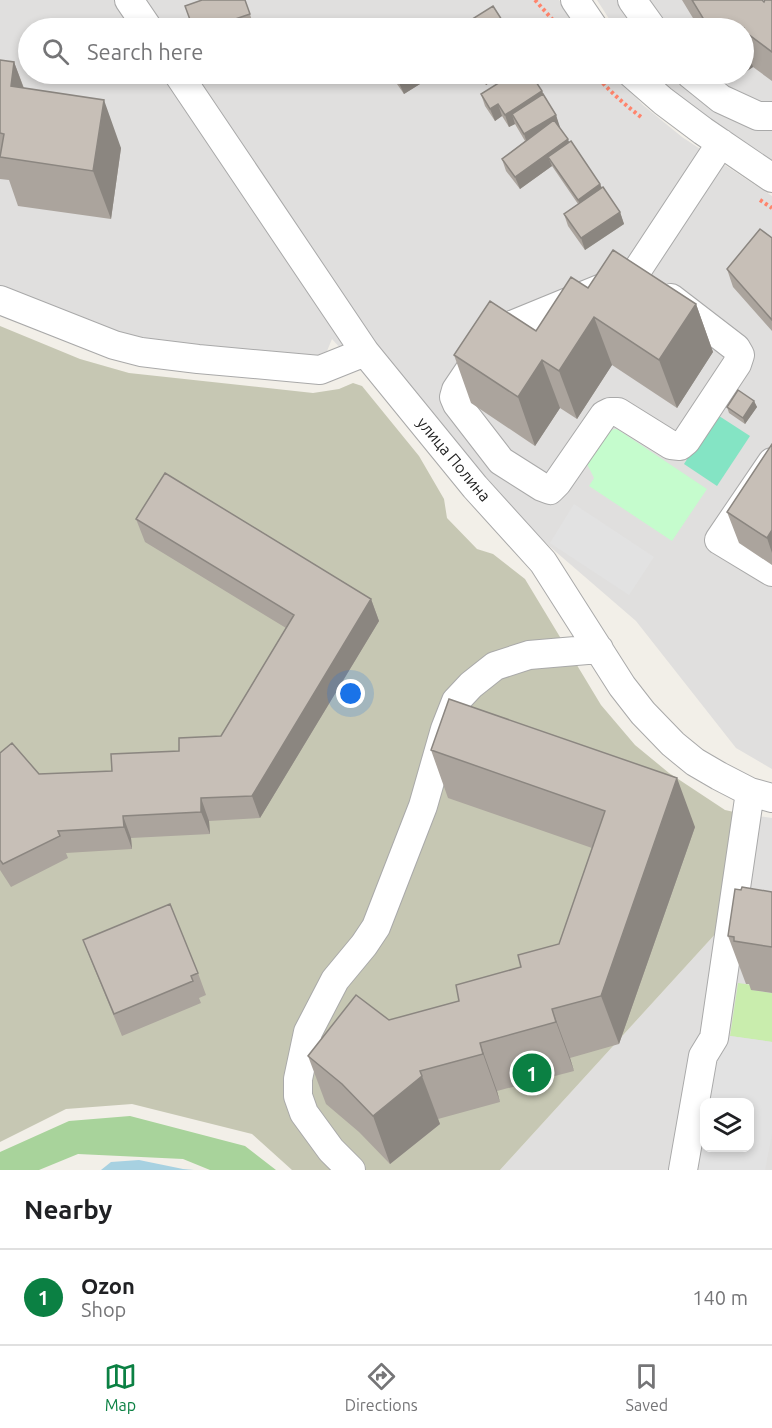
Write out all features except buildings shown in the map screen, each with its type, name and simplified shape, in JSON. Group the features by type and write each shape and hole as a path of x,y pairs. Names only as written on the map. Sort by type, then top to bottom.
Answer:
{"street":[{"path":"129,0 141,18"},
{"path":"575,0 587,18"},
{"path":"632,0 645,18"},
{"name":"улица Полина","path":"185,84 365,352 475,487 543,562 622,686 643,713 673,744 695,762 761,795"},
{"path":"643,84 721,144 772,178"},
{"path":"702,84 721,99 758,116 772,116"},
{"path":"634,274 679,303 736,348 740,355 738,364 686,441 680,446 671,445 618,412 610,411 604,415 557,483 550,489 542,487 501,461 456,404 454,397 456,390 497,331 634,274 721,144"},
{"path":"0,300 114,345 141,352 320,370 365,352"},
{"path":"772,462 719,540 772,572"},
{"path":"351,1170 332,1150 304,1113 298,1096 298,1079 309,1032 335,980 376,927 423,806 445,729 456,701 471,685 495,666 529,655 599,649"},
{"path":"683,1170 703,1056 714,1038 735,897 761,795"},
{"path":"735,897 763,902"}],"path":[{"path":"535,0 551,18"}],"shaded area":[{"path":"0,0 559,0 572,18 18,18 18,84 623,84 643,105 682,137 772,196 772,769 736,748 636,621 416,431 332,339 327,351 311,358 165,342 97,328 0,288"},
{"path":"597,0 772,0 772,166 659,84 754,84 754,18 609,18"},
{"path":"0,326 80,359 129,373 313,393 339,389 353,383 362,386 419,456 444,499 447,518 477,549 493,554 525,579 601,705 635,745 669,773 725,810 743,814 718,931 500,1170 292,1170 252,1134 132,1104 66,1109 0,1142"},
{"path":"574,504 654,557 629,595 550,543"},
{"path":"743,814 772,818 772,1170 500,1170 718,931"},
{"path":"716,1034 772,1042 772,1134 765,1170 692,1170 700,1125 700,1152 754,1152 754,1098 705,1098"}],"green space":[{"path":"716,414 750,436 717,486 684,464"},
{"path":"617,429 707,489 672,541 589,486 594,478 586,462 608,430"},
{"path":"738,983 752,985 752,990 772,993 772,1042 730,1036"},
{"path":"130,1116 245,1146 276,1170 210,1170 183,1159 78,1154 39,1170 0,1170 0,1152 69,1121"}],"water":[{"path":"139,1160 194,1170 101,1170 111,1162"}],"place":[{"name":"Ozon","path":"532,1073"}]}
